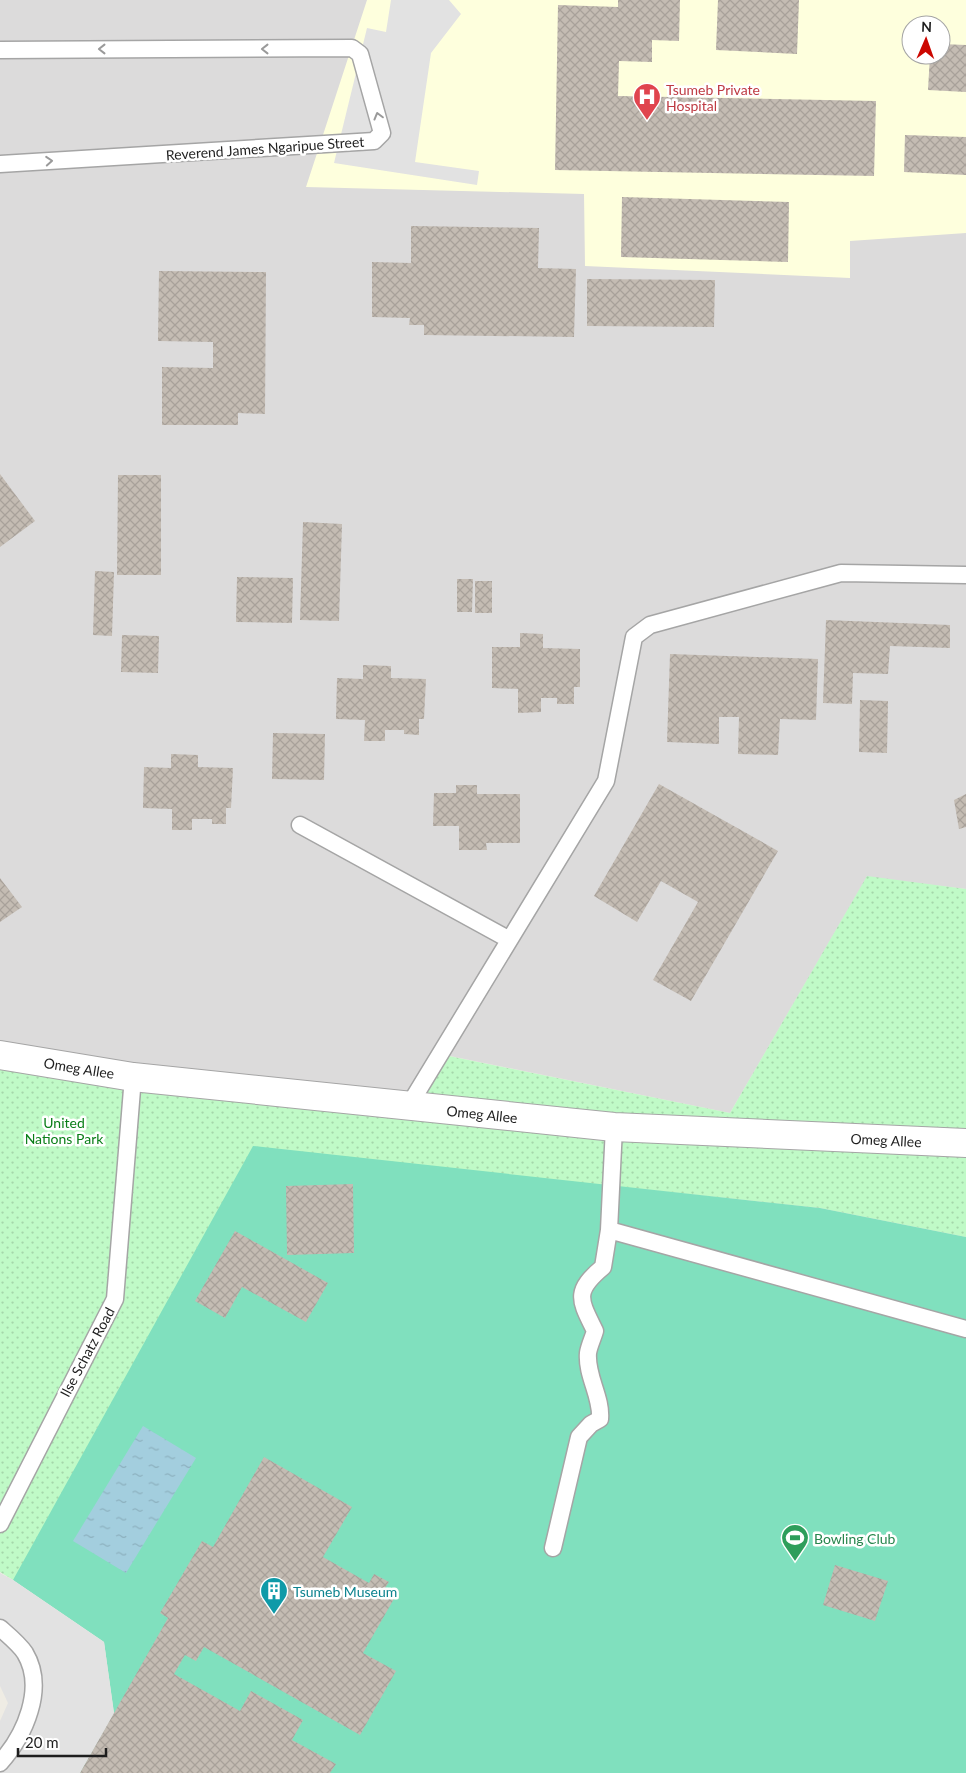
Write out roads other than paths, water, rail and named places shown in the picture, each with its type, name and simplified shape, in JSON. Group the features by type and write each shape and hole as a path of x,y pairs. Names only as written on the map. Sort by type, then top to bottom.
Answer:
{"street":[{"name":"Omeg Allee","path":"0,1055 133,1077 408,1107 614,1126 966,1142"}],"lane":[{"name":"Reverend James Ngaripue Street","path":"0,50 352,48 360,54 382,132 374,142 0,164"},
{"path":"408,1107 508,939 606,781 634,637 650,625 841,573 966,575"},
{"path":"300,825 508,939"},
{"name":"Ilse Schatz Road","path":"0,1524 115,1299 133,1077"},
{"path":"553,1548 579,1437 591,1424 600,1418 601,1411 590,1372 588,1354 595,1331 582,1303 582,1291 588,1279 603,1266 608,1230 614,1126"},
{"path":"608,1230 966,1329"},
{"path":"0,1628 25,1653 33,1679 33,1699 20,1733 0,1763"}],"water":[{"path":"143,1426 196,1458 126,1573 73,1541"}],"place":[{"name":"Tsumeb Private Hospital","path":"647,121"},
{"name":"Bowling Club","path":"795,1562"},
{"name":"Tsumeb Museum","path":"274,1615"}],"park label":[{"name":"United Nations Park","path":"64,1130"}]}
